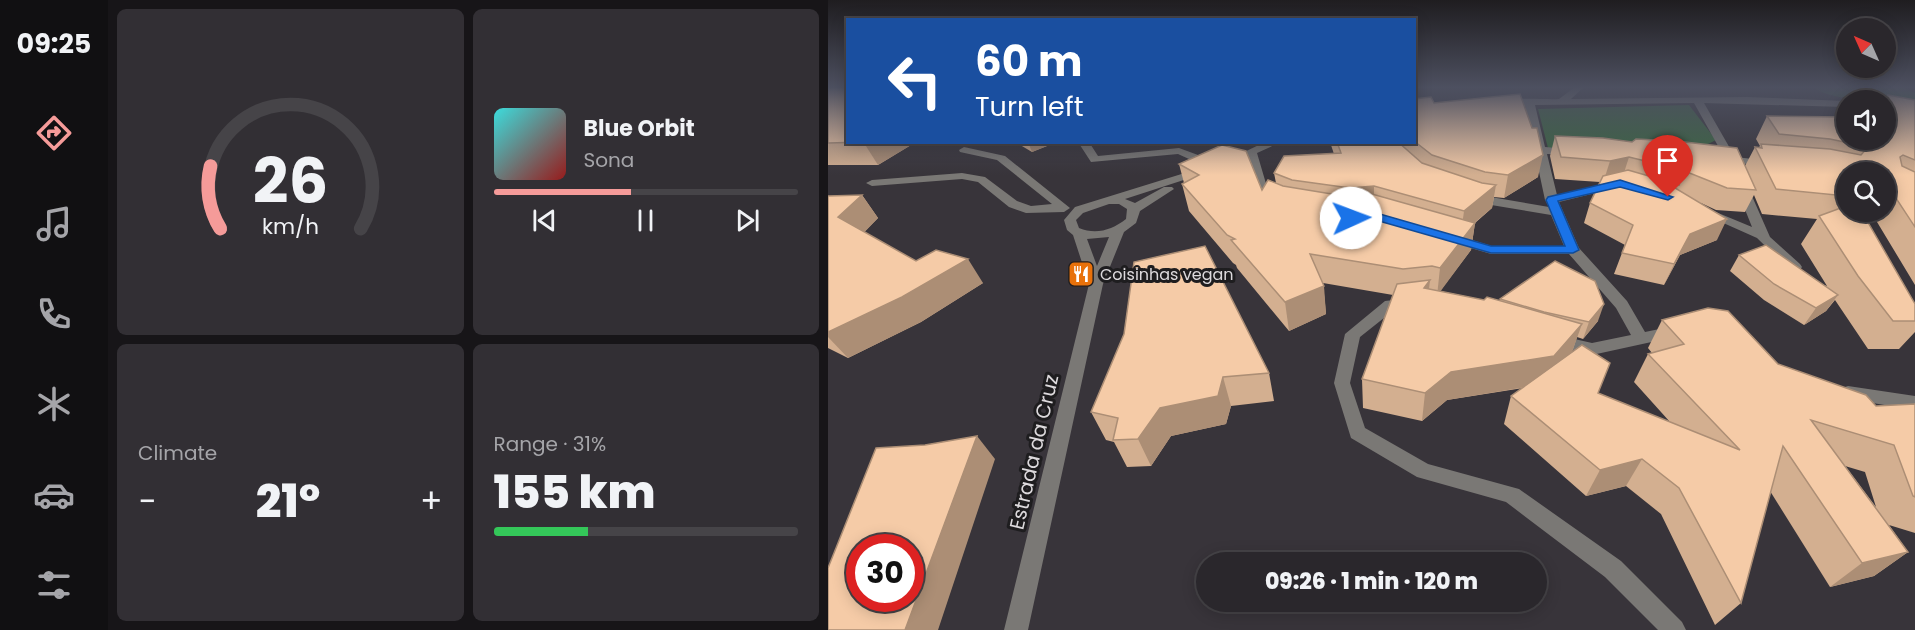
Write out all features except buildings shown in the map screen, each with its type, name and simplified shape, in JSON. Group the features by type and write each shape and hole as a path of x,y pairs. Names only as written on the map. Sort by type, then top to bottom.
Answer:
{"street":[{"path":"1538,116 1541,150 1554,206 1573,250 1620,303 1642,339"},
{"path":"1705,116 1764,240 1808,279"},
{"path":"1084,144 1095,160 1179,151 1194,157 1194,174"},
{"path":"1230,160 1271,144"},
{"path":"964,150 1000,158 1061,207"},
{"path":"1541,150 1577,152"},
{"path":"1251,152 1260,183 1269,199 1291,208"},
{"path":"1725,160 1784,164"},
{"path":"872,183 962,176 981,179 1013,204 1030,210 1061,207 1079,210 1108,200 1209,169 1134,209 1125,202 1108,200"},
{"path":"1457,193 1479,200 1554,206 1620,184 1630,186"},
{"name":"Estrada da Cruz","path":"1016,630 1096,284 1118,230 1132,220 1134,209"},
{"path":"1079,210 1070,220 1070,226 1079,234 1096,284"},
{"path":"1699,210 1762,235"},
{"path":"1079,234 1097,236 1118,230"},
{"path":"1437,234 1491,250 1573,250"},
{"path":"1430,301 1390,305 1353,334 1342,383 1357,433 1424,471 1512,495 1613,569 1674,630"},
{"path":"1538,336 1592,349 1687,328"},
{"path":"1829,385 1849,394 1915,403"}],"green space":[{"path":"1540,116 1698,116 1716,140 1706,145 1548,148"}],"place":[{"name":"Coisinhas vegan","path":"1081,274"}],"route":[{"path":"1351,218 1373,215 1491,250 1573,250 1551,200 1620,184 1668,197"}]}
